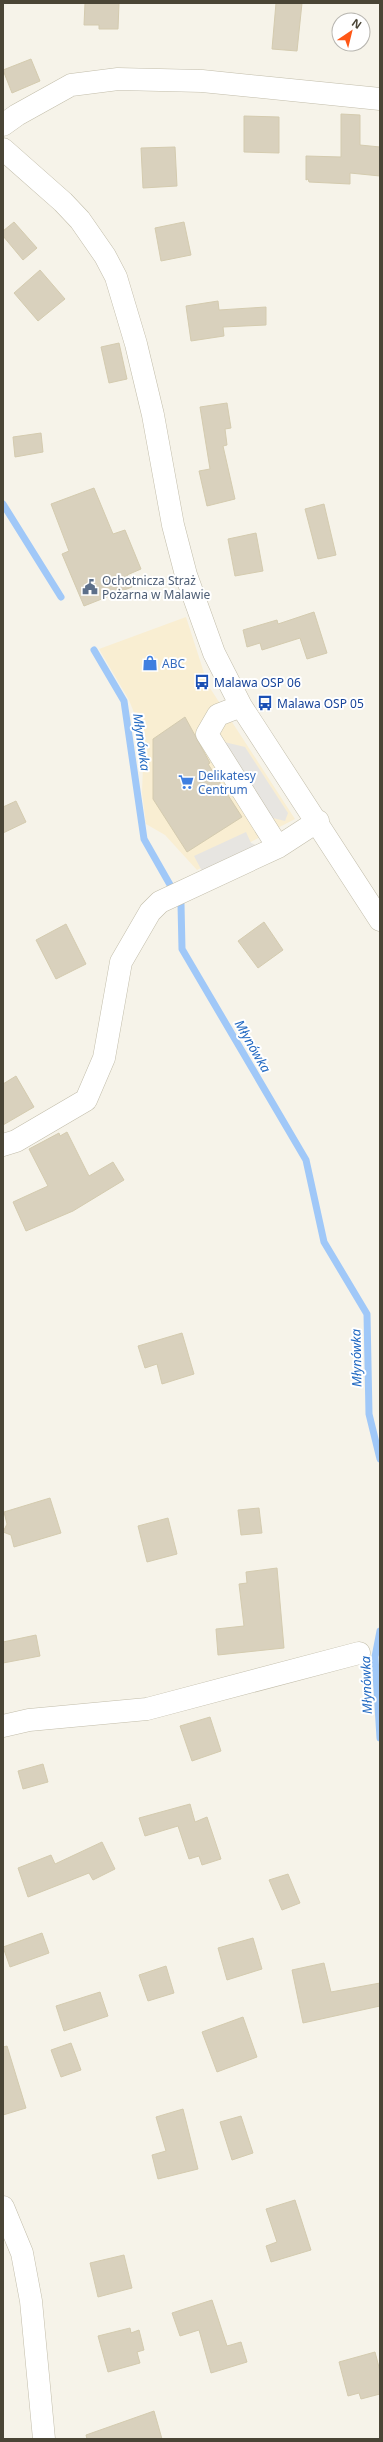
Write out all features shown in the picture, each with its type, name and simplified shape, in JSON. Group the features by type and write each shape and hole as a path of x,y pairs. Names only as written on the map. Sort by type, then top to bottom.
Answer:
{"street":[{"path":"3,125 23,111 71,85 118,79 202,81 380,99"},
{"path":"3,149 64,202 80,220 105,256 116,277 136,344 153,415 173,525 186,575 214,652 241,706 318,821 380,920"},
{"path":"241,706 218,715 207,734 278,847"},
{"path":"3,1145 16,1141 86,1100 104,1058 121,962 150,912 160,902 189,890 278,847 318,821"},
{"path":"3,1726 29,1720 147,1709 359,1653"},
{"path":"3,2207 22,2253 31,2301 44,2439"}],"shaded area":[{"path":"186,617 208,685 295,819 197,870 165,835 146,824 142,793 144,738 129,700 99,649"},
{"path":"220,741 245,747 288,813 285,821 269,817"},
{"path":"246,832 251,843 256,845 202,871 194,856"}],"building":[{"path":"85,3 119,3 118,29 99,29 99,25 84,25"},
{"path":"276,3 302,3 297,51 272,49"},
{"path":"31,59 40,81 12,93 3,70"},
{"path":"341,114 360,115 360,145 380,147 380,176 350,173 350,184 309,182 308,179 306,180 306,156 341,157"},
{"path":"244,116 279,117 279,153 244,152"},
{"path":"175,147 177,186 143,188 141,148"},
{"path":"14,222 37,248 23,260 3,236 3,231"},
{"path":"184,222 191,255 161,261 155,228"},
{"path":"40,270 65,299 38,321 14,293"},
{"path":"218,301 219,310 266,307 266,325 223,327 224,336 191,341 186,306"},
{"path":"119,343 127,379 109,383 101,347"},
{"path":"227,403 231,428 225,429 227,445 223,446 235,499 207,506 199,471 210,469 200,407"},
{"path":"41,433 43,452 15,457 13,437"},
{"path":"94,488 113,534 125,530 141,569 127,575 132,587 84,606 62,554 69,551 51,504"},
{"path":"324,504 336,555 318,559 305,509"},
{"path":"256,533 263,571 235,576 228,539"},
{"path":"314,612 327,653 307,659 300,638 262,650 260,643 247,647 243,630 277,620 278,624"},
{"name":"Delikatesy Centrum","path":"185,717 210,763 208,764 242,817 187,852 153,799 153,739"},
{"path":"16,801 26,822 3,833 3,807"},
{"path":"264,922 283,950 258,968 238,941"},
{"path":"66,924 86,964 56,979 36,940"},
{"path":"16,1076 34,1107 3,1125 3,1084"},
{"path":"67,1132 89,1176 113,1162 124,1180 73,1211 26,1231 13,1202 48,1186 29,1149 59,1133 60,1136"},
{"path":"182,1333 194,1374 162,1384 157,1364 145,1368 138,1346"},
{"path":"50,1498 61,1533 14,1547 11,1535 3,1532 7,1524 4,1512"},
{"path":"259,1508 262,1533 241,1535 238,1510"},
{"path":"168,1518 177,1554 147,1562 138,1526"},
{"path":"277,1568 284,1648 218,1655 216,1629 244,1626 239,1584 247,1583 246,1572"},
{"path":"36,1635 40,1656 3,1663 3,1642"},
{"path":"210,1717 221,1751 192,1761 180,1726"},
{"path":"43,1764 48,1782 23,1789 18,1771"},
{"path":"190,1804 195,1822 207,1817 221,1859 202,1865 199,1856 189,1859 178,1826 145,1836 139,1818"},
{"path":"102,1842 115,1869 93,1880 89,1873 28,1897 18,1868 51,1855 55,1864"},
{"path":"288,1874 300,1903 282,1910 269,1880"},
{"path":"42,1933 49,1953 10,1967 3,1947"},
{"path":"253,1938 262,1969 227,1980 218,1948"},
{"path":"324,1963 331,1992 380,1983 380,2006 303,2023 292,1970"},
{"path":"166,1966 174,1993 148,2001 139,1975"},
{"path":"100,1992 108,2016 64,2031 56,2006"},
{"path":"243,2017 257,2057 217,2072 202,2032"},
{"path":"71,2043 81,2070 61,2077 51,2050"},
{"path":"7,2046 26,2108 3,2115 3,2047"},
{"path":"183,2109 198,2169 158,2179 152,2155 166,2151 156,2117"},
{"path":"241,2116 253,2153 232,2160 220,2122"},
{"path":"295,2200 311,2250 271,2262 266,2246 277,2242 266,2209"},
{"path":"124,2255 132,2288 98,2297 90,2263"},
{"path":"212,2300 227,2346 241,2342 247,2362 211,2373 199,2330 180,2336 172,2313"},
{"path":"130,2328 131,2333 139,2330 144,2350 137,2352 140,2363 108,2372 98,2336"},
{"path":"375,2352 380,2371 380,2394 361,2399 359,2393 348,2396 339,2362"},
{"path":"154,2411 162,2439 87,2439 86,2435"}],"waterway":[{"name":"Młynówka","path":"3,504 61,597"},
{"name":"Młynówka","path":"94,650 124,701 144,839 181,904 182,949 306,1160 324,1242 367,1314 369,1414 380,1459"},
{"name":"Młynówka","path":"380,1631 375,1657 380,1738"}],"place":[{"name":"Ochotnicza Straż Pożarna w Malawie","path":"90,587"},
{"name":"ABC","path":"150,663"},
{"name":"Malawa OSP 06","path":"202,682"},
{"name":"Malawa OSP 05","path":"265,703"},
{"name":"Delikatesy Centrum","path":"186,782"}]}
